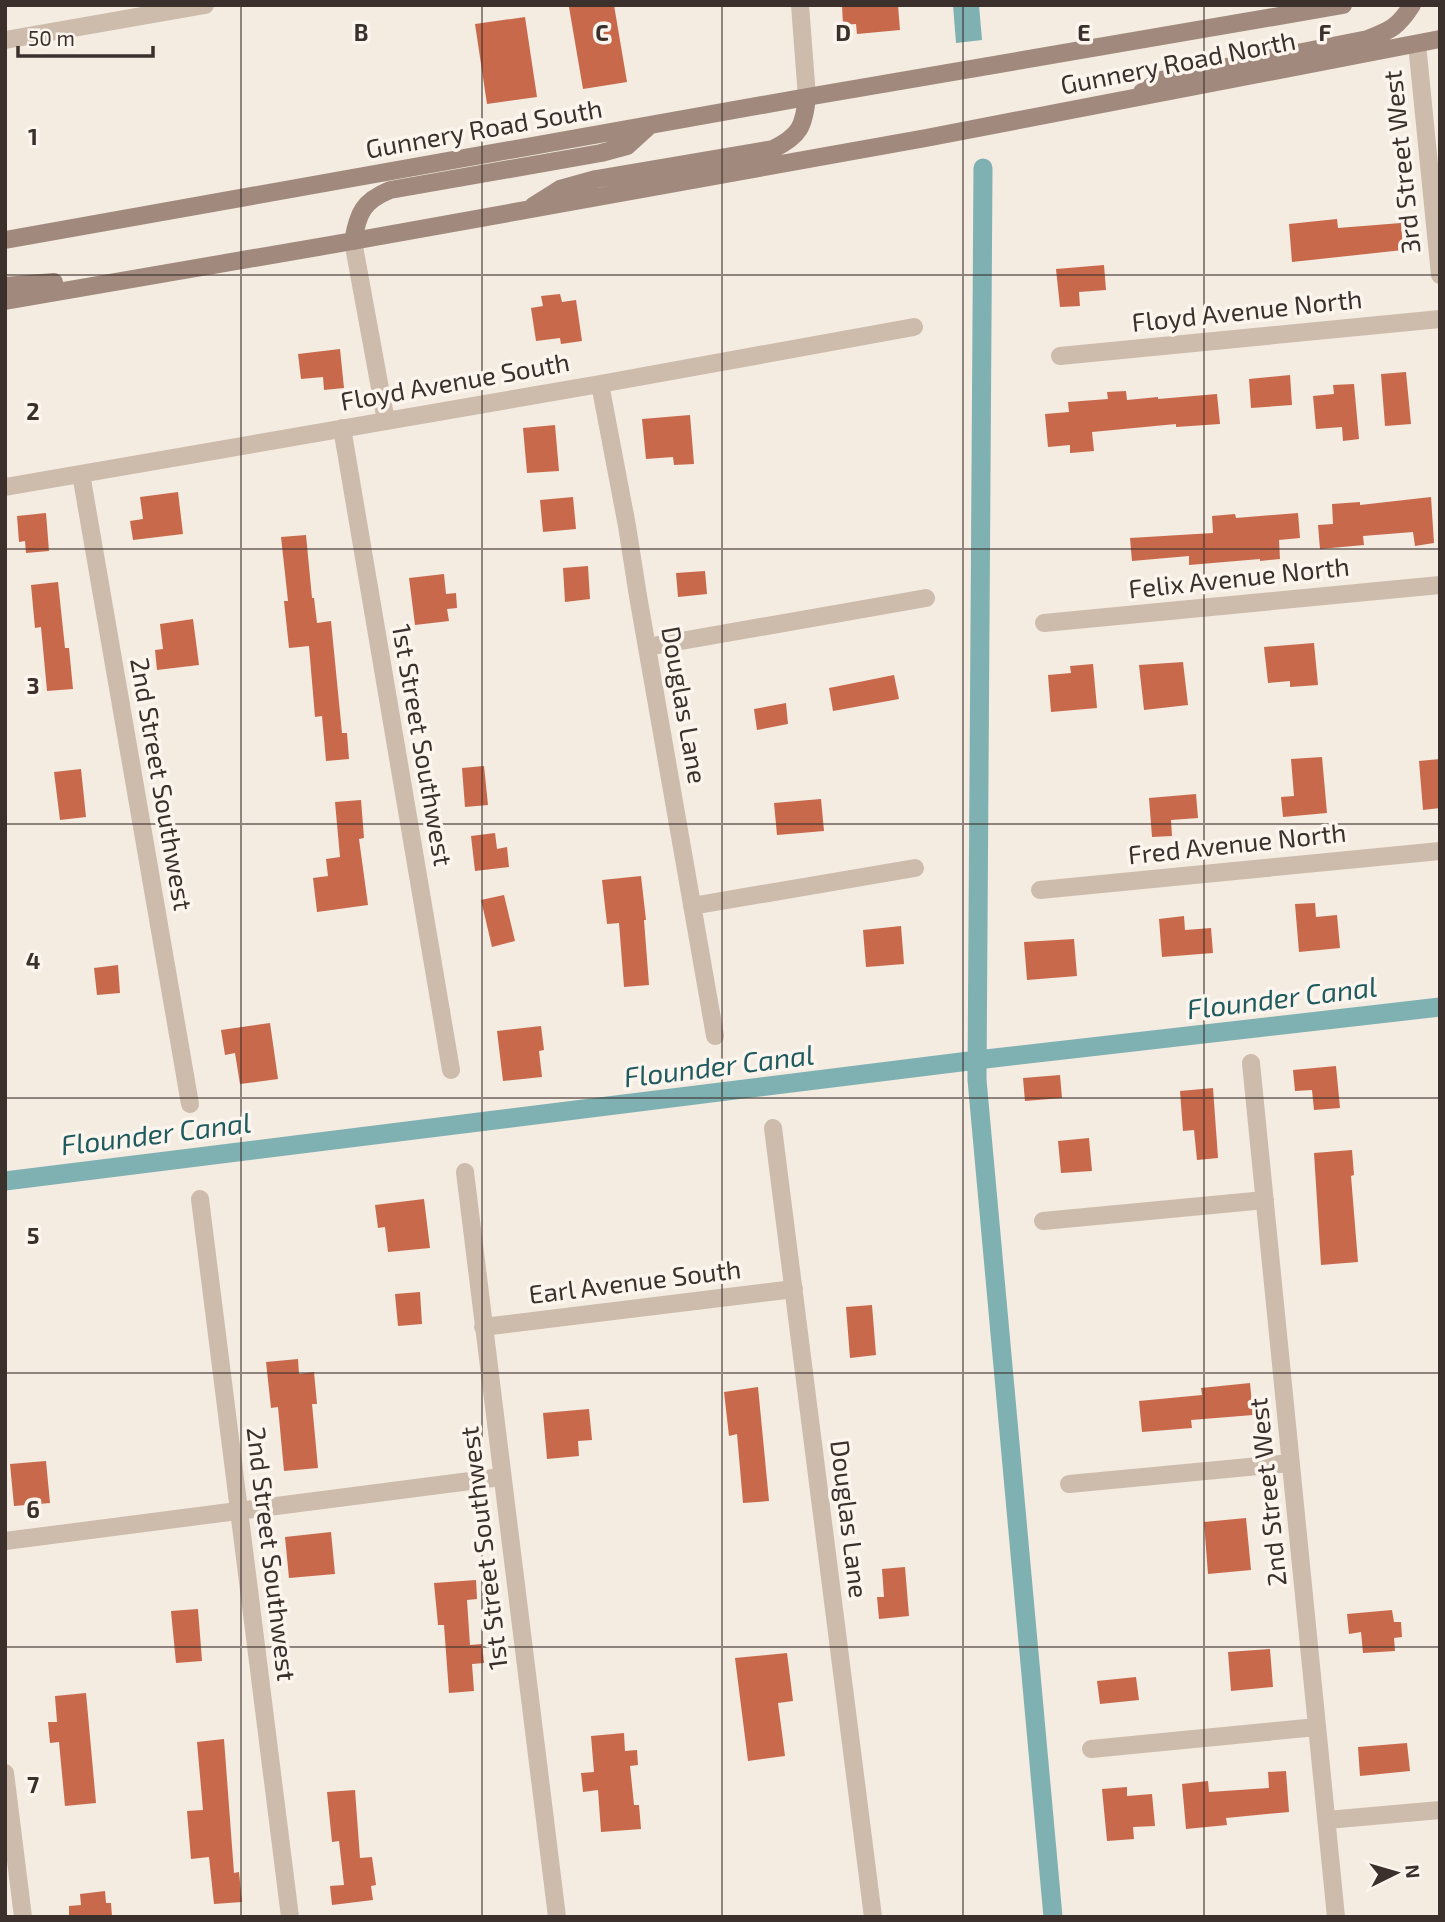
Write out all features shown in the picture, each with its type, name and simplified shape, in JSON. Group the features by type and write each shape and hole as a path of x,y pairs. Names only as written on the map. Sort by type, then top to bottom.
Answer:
{"main road":[{"name":"Gunnery Road North","path":"972,70 1343,5"},
{"path":"1130,99 1161,80 1368,39 1391,30 1412,5"},
{"name":"Gunnery Road North","path":"527,210 967,130 1440,39"},
{"name":"Gunnery Road South","path":"5,240 972,70"},
{"path":"5,301 527,210 560,188 596,179 773,149 789,141 800,128 805,116 807,97"},
{"path":"353,241 364,206 376,196 390,190 601,153 627,146 649,126"},
{"path":"5,286 159,275"}],"street":[{"path":"5,40 205,5"},
{"path":"800,5 807,97"},
{"name":"3rd Street West","path":"1417,44 1440,275"},
{"path":"353,241 386,421"},
{"name":"Floyd Avenue North","path":"1060,356 1440,319"},
{"name":"Floyd Avenue South","path":"5,487 914,327"},
{"name":"Douglas Lane","path":"600,384 715,1035"},
{"name":"1st Street Southwest","path":"342,428 450,1070"},
{"name":"2nd Street Southwest","path":"81,474 190,1104"},
{"name":"Felix Avenue North","path":"1044,623 1440,585"},
{"path":"647,646 926,598"},
{"name":"Fred Avenue North","path":"1040,890 1440,850"},
{"path":"692,906 915,868"},
{"name":"2nd Street West","path":"1251,1063 1336,1917"},
{"name":"Douglas Lane","path":"774,1128 873,1917"},
{"name":"1st Street Southwest","path":"465,1172 557,1917"},
{"name":"2nd Street Southwest","path":"200,1199 290,1917"},
{"path":"1042,1221 1265,1200"},
{"name":"Earl Avenue South","path":"483,1327 793,1289"},
{"path":"1069,1484 1291,1463"},
{"path":"5,1541 501,1477"},
{"path":"1091,1749 1317,1727"},
{"path":"5,1773 23,1917"},
{"path":"1326,1820 1440,1810"}],"water":[{"path":"953,5 979,5 982,40 956,43"}],"building":[{"path":"614,5 627,82 583,89 569,7"},
{"path":"842,5 898,5 900,30 857,34 856,24 843,25"},
{"path":"525,17 537,97 487,104 475,24"},
{"path":"1337,219 1338,228 1401,223 1403,250 1292,262 1289,224"},
{"path":"1104,265 1106,290 1079,292 1080,306 1060,307 1056,269"},
{"path":"560,294 562,302 576,300 582,341 561,344 560,338 536,341 531,308 543,306 541,296"},
{"path":"340,349 344,388 324,390 323,377 301,379 298,354"},
{"path":"1406,372 1411,424 1385,426 1381,374"},
{"path":"1290,375 1292,405 1251,408 1249,379"},
{"path":"1354,384 1359,439 1343,441 1342,427 1316,429 1313,396 1334,394 1333,385"},
{"path":"1126,391 1127,400 1217,394 1220,424 1176,427 1176,424 1092,432 1094,451 1070,453 1070,445 1048,447 1045,414 1069,412 1068,402 1108,399 1107,392"},
{"path":"690,415 694,464 674,465 673,457 646,459 642,419"},
{"path":"555,425 559,471 527,473 523,428"},
{"path":"178,492 183,534 133,540 130,521 143,519 140,497"},
{"path":"573,497 576,529 543,532 540,500"},
{"path":"1431,497 1434,543 1415,546 1413,532 1363,536 1364,545 1320,549 1318,525 1333,524 1332,504 1360,502 1360,505"},
{"path":"46,513 49,551 26,553 25,541 19,542 17,516"},
{"path":"1298,513 1300,538 1279,540 1280,559 1189,565 1189,556 1132,561 1130,538 1213,533 1212,516 1235,514 1236,518"},
{"path":"306,535 317,623 331,621 342,733 347,733 349,759 326,761 322,716 315,717 309,646 289,648 284,601 288,601 281,537"},
{"path":"588,566 590,599 565,602 563,568"},
{"path":"705,571 707,594 678,597 676,573"},
{"path":"444,574 446,594 456,593 457,608 447,609 449,621 415,625 409,578"},
{"path":"58,582 65,648 69,648 73,689 47,691 41,627 35,628 31,585"},
{"path":"193,619 199,665 157,670 155,650 163,649 160,624"},
{"path":"1314,643 1318,685 1290,687 1290,681 1268,683 1264,647"},
{"path":"1183,662 1188,705 1144,710 1139,665"},
{"path":"1093,664 1097,708 1051,712 1048,675 1071,673 1070,666"},
{"path":"894,675 899,699 833,711 829,688"},
{"path":"786,703 788,724 757,730 754,709"},
{"path":"1322,757 1327,813 1283,817 1281,797 1294,796 1291,759"},
{"path":"1440,759 1440,808 1423,810 1419,761"},
{"path":"484,766 488,805 465,807 462,768"},
{"path":"81,769 86,817 60,820 54,772"},
{"path":"1196,794 1198,818 1171,820 1172,836 1152,837 1149,798"},
{"path":"821,799 824,831 777,835 774,803"},
{"path":"361,800 364,838 359,839 368,905 317,912 313,878 328,876 326,859 340,857 335,802"},
{"path":"495,833 497,849 507,847 509,867 475,871 471,836"},
{"path":"641,876 649,985 624,987 619,923 607,924 602,880"},
{"path":"504,895 515,941 492,947 481,900"},
{"path":"1315,903 1316,917 1337,915 1340,948 1299,952 1295,904"},
{"path":"1184,916 1185,930 1211,928 1213,953 1162,957 1159,919"},
{"path":"901,926 904,964 866,967 863,930"},
{"path":"1074,939 1077,976 1027,980 1024,942"},
{"path":"118,965 120,993 97,995 94,968"},
{"path":"270,1023 278,1079 240,1084 235,1053 225,1055 221,1030"},
{"path":"541,1026 544,1050 539,1051 542,1077 503,1081 497,1031"},
{"path":"1336,1066 1340,1108 1314,1110 1312,1090 1295,1091 1293,1070"},
{"path":"1060,1075 1062,1098 1025,1101 1023,1078"},
{"path":"1213,1088 1218,1158 1197,1160 1194,1130 1183,1131 1180,1091"},
{"path":"1089,1138 1092,1171 1061,1173 1058,1141"},
{"path":"1352,1150 1354,1175 1351,1176 1358,1262 1321,1265 1314,1153"},
{"path":"424,1199 430,1248 388,1252 385,1227 378,1228 375,1205"},
{"path":"420,1292 422,1324 398,1326 395,1294"},
{"path":"872,1305 876,1355 850,1358 846,1307"},
{"path":"298,1359 299,1374 314,1372 317,1404 312,1404 318,1468 284,1471 278,1407 271,1408 266,1362"},
{"path":"1250,1383 1253,1415 1191,1420 1192,1428 1142,1432 1139,1401 1202,1395 1201,1388"},
{"path":"758,1387 769,1501 743,1503 737,1434 729,1436 724,1392"},
{"path":"589,1409 592,1440 578,1441 579,1456 547,1459 543,1413"},
{"path":"46,1461 50,1503 14,1506 10,1464"},
{"path":"1246,1518 1251,1570 1208,1574 1204,1522"},
{"path":"331,1532 335,1574 289,1578 285,1537"},
{"path":"905,1567 909,1616 879,1619 877,1597 884,1597 882,1569"},
{"path":"476,1580 477,1599 467,1600 470,1645 482,1644 484,1663 472,1664 474,1691 449,1693 444,1625 438,1625 434,1583"},
{"path":"198,1609 202,1661 176,1663 171,1611"},
{"path":"1392,1610 1394,1622 1401,1622 1402,1637 1394,1638 1395,1651 1363,1653 1361,1632 1349,1634 1347,1614"},
{"path":"1270,1649 1273,1687 1231,1691 1228,1652"},
{"path":"787,1653 793,1701 778,1703 785,1756 748,1761 735,1658"},
{"path":"1136,1677 1139,1700 1100,1704 1097,1681"},
{"path":"86,1693 96,1803 65,1806 59,1742 50,1743 48,1722 57,1722 55,1696"},
{"path":"624,1733 625,1751 637,1750 638,1765 630,1766 634,1805 639,1805 641,1829 601,1832 598,1790 583,1792 581,1773 594,1772 591,1736"},
{"path":"224,1739 234,1873 239,1872 242,1902 214,1904 209,1857 191,1859 187,1811 203,1810 197,1742"},
{"path":"1407,1743 1410,1771 1360,1776 1358,1747"},
{"path":"1286,1771 1289,1812 1226,1818 1227,1825 1186,1829 1182,1784 1208,1781 1209,1792 1269,1788 1268,1772"},
{"path":"1127,1787 1127,1796 1152,1794 1155,1826 1133,1827 1134,1839 1107,1841 1102,1789"},
{"path":"355,1790 360,1858 372,1857 376,1885 371,1886 373,1900 332,1905 330,1886 344,1885 339,1841 332,1842 327,1792"},
{"path":"105,1891 106,1903 111,1903 112,1917 69,1917 69,1906 81,1905 80,1894"}],"waterway":[{"path":"983,168 977,1080 1053,1917"},
{"name":"Flounder Canal","path":"5,1181 977,1060 1440,1007"}]}
